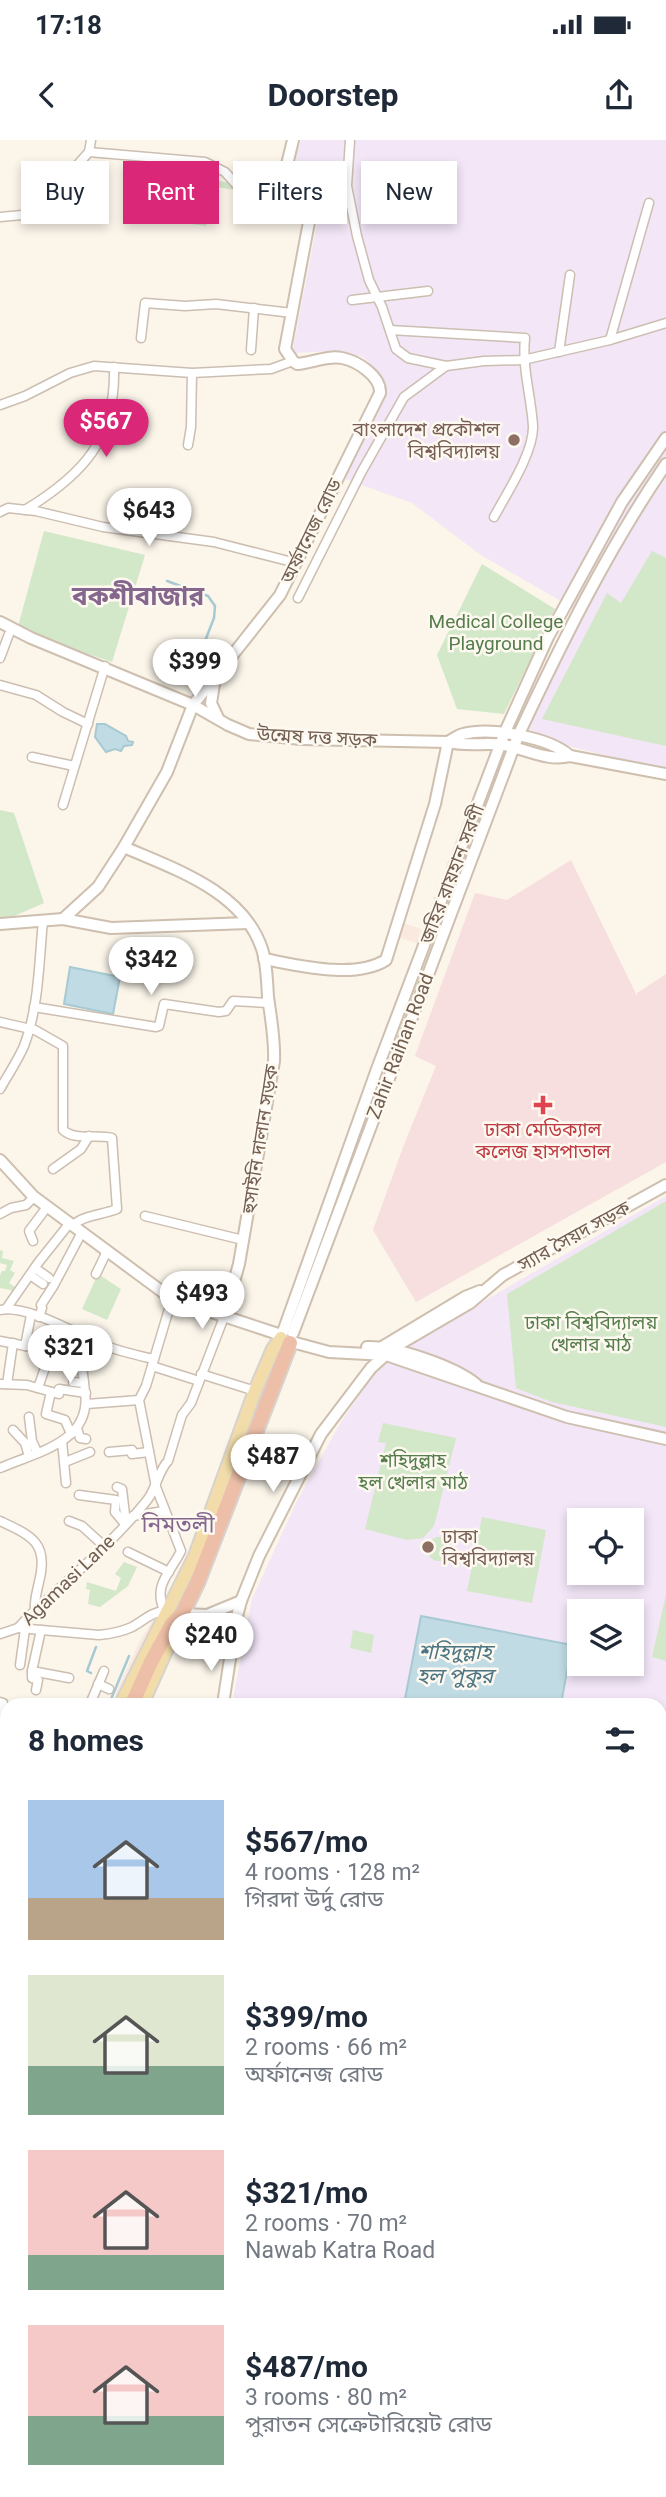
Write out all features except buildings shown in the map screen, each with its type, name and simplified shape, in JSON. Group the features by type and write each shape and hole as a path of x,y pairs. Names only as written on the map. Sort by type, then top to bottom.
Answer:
{"highway":[{"path":"133,1698 175,1615 287,1338"}],"main road":[{"path":"287,161 293,140"},
{"path":"293,361 285,348 309,224"},
{"name":"অর্ফানেজ রোড","path":"63,919 98,887 124,847 167,772 193,705 275,604 379,398 381,388 374,375 342,358 299,364 293,361"},
{"name":"জহির রায়হান সরণী","path":"287,1338 377,1069 505,733 548,637 622,502 666,438"},
{"name":"Zahir Raihan Road","path":"287,1338 518,736 560,646 636,508 666,464"},
{"name":"উন্মেষ দত্ত সড়ক","path":"0,622 31,638 105,666 193,705 249,734 277,738 501,744 558,759 570,755"},
{"path":"218,675 210,696 212,707 219,719"},
{"name":"উন্মেষ দত্ত সড়ক","path":"448,742 462,734 505,733 561,748 570,755"},
{"path":"264,959 343,970 375,965 386,960 435,804 448,742"},
{"path":"570,755 666,774"},
{"name":"হুসাইনি দালান সড়ক","path":"124,847 204,885 236,908 263,950 274,1032 274,1061 233,1293 224,1317"},
{"path":"0,924 63,919 111,928 248,923"},
{"path":"0,1160 34,1197 172,1299 287,1338 323,1346 384,1351 461,1382 567,1417 666,1439"},
{"name":"স্যার সৈয়দ সড়ক","path":"224,1698 241,1601 259,1556 321,1434 384,1351 470,1303 503,1275 666,1185"},
{"path":"144,1698 175,1615 186,1553 272,1349 287,1338"},
{"path":"175,1615 218,1612 241,1601"},
{"path":"175,1615 215,1626 231,1646"},
{"path":"125,1698 175,1615"}],"street":[{"path":"0,217 33,214 89,152 91,140"},
{"path":"350,140 347,186 366,269 396,349 408,358 446,366 523,360 610,340 666,323"},
{"path":"89,152 205,162 225,172 233,181"},
{"path":"610,340 649,203"},
{"path":"559,352 570,275"},
{"path":"352,300 428,291"},
{"path":"141,338 145,303 185,306 216,304 292,313"},
{"path":"251,350 254,308"},
{"path":"390,330 525,338 523,360 533,429 527,453 495,517"},
{"path":"0,405 71,373 94,366 192,373 271,369 293,361"},
{"path":"299,598 362,471 404,397 446,366"},
{"path":"25,510 68,478 92,454 102,437 113,402 114,367"},
{"path":"188,445 192,373"},
{"path":"0,512 8,508 25,510 103,527 214,542 296,563"},
{"path":"0,658 9,634"},
{"path":"63,805 105,666"},
{"path":"0,685 36,695 88,724"},
{"path":"32,757 74,766"},
{"path":"0,1089 23,1048 29,1029 34,1007 43,920"},
{"path":"34,1007 156,1027 159,1026 163,1004 219,1012 226,1011 233,1001 269,1003"},
{"path":"0,1022 29,1029 62,1046 63,1130 74,1136 112,1138 117,1209 99,1216 85,1217 32,1271 3,1310 58,1323 75,1333 120,1351 200,1378 255,1391"},
{"path":"53,1169 81,1149 89,1136"},
{"path":"0,1214 10,1208 26,1205 34,1197"},
{"path":"36,1221 47,1207"},
{"path":"145,1216 243,1240"},
{"path":"25,1346 35,1316 47,1297 74,1227"},
{"path":"96,1275 107,1251"},
{"path":"32,1271 46,1281"},
{"path":"20,1665 22,1629 112,1634 175,1615 159,1593 169,1572 186,1553 164,1511 156,1486 139,1400 172,1299"},
{"name":"Agamasi Lane","path":"0,1632 22,1629 35,1610 104,1546 156,1486 168,1461 182,1415 191,1403 224,1317"},
{"path":"0,1341 50,1353 80,1365 87,1404 83,1421 62,1441 0,1468"},
{"path":"13,1343 4,1384 38,1388 59,1395 60,1389 86,1393"},
{"path":"38,1388 50,1353"},
{"path":"73,1382 84,1383"},
{"path":"51,1392 46,1414 69,1420 80,1438 86,1439"},
{"path":"87,1404 139,1400"},
{"path":"29,1417 33,1454"},
{"path":"13,1430 33,1454"},
{"path":"62,1441 66,1483"},
{"path":"65,1461 90,1452"},
{"path":"109,1452 149,1452"},
{"path":"117,1487 123,1492 128,1521"},
{"path":"79,1495 116,1500 115,1512 128,1521"},
{"path":"128,1521 164,1511"},
{"path":"0,1521 32,1538 41,1549 43,1566 35,1597 35,1610"},
{"path":"69,1521 82,1526 104,1546"},
{"path":"128,1552 169,1572"},
{"path":"41,1630 32,1681 69,1678"},
{"path":"92,1698 104,1671"},
{"path":"98,1684 109,1689"},
{"path":"0,1895 0,1906"}],"shaded area":[{"name":"বাংলাদেশ প্রকৌশল বিশ্ববিদ্যালয়","path":"301,140 666,140 666,767 619,759 518,733 573,608 481,555 412,503 345,479 381,402 384,381 363,357 337,351 292,353 317,224 347,224 347,161 294,161"},
{"name":"ঢাকা মেডিক্যাল কলেজ হাসপাতাল","path":"571,860 637,996 637,993 666,974 666,1162 416,1302 373,1230 436,1066 415,1056 475,893 507,900"},
{"path":"400,922 421,929 417,943 396,937"},
{"name":"ঢাকা বিশ্ববিদ্যালয়","path":"666,1196 666,1698 233,1698 252,1599 297,1501 341,1422 385,1358"},
{"path":"154,1617 150,1634 122,1697 115,1694 138,1645"}],"green space":[{"path":"219,181 233,183 233,190 219,187"},
{"path":"44,531 145,555 112,662 17,630"},
{"path":"652,551 666,558 666,746 542,719 607,593 621,603"},
{"name":"Medical College Playground","path":"482,564 555,609 504,714 457,709 437,655"},
{"path":"0,810 14,813 44,903 12,917 0,918"},
{"name":"ঢাকা বিশ্ববিদ্যালয় খেলার মাঠ","path":"666,1201 666,1427 552,1402 516,1388 507,1294"},
{"path":"0,1250 3,1251 2,1258 14,1261 10,1270 15,1273 9,1283 18,1289 12,1296 11,1290 0,1288 0,1275 7,1265 0,1263"},
{"path":"98,1274 121,1289 107,1320 82,1309"},
{"path":"74,1338 101,1349 100,1355 91,1354 88,1383 82,1364 66,1356"},
{"name":"শহিদুল্লাহ হল খেলার মাঠ","path":"383,1423 456,1438 434,1526 423,1538 407,1540 365,1529 386,1443 378,1442"},
{"path":"482,1517 546,1530 532,1603 467,1591"},
{"path":"439,1537 447,1541 451,1549 447,1557 439,1561 431,1557 427,1549 431,1541"},
{"path":"124,1562 137,1567 128,1586 100,1607 88,1604 90,1590 86,1589 87,1582 116,1591 121,1578 115,1574"},
{"path":"666,1595 666,1661 652,1657"},
{"path":"353,1630 374,1635 371,1653 350,1648"}],"water":[{"path":"97,724 105,724 126,736 128,741 133,742 132,745 124,746 121,751 115,749 106,752 95,737"},
{"path":"70,967 120,977 113,1014 64,1004"},
{"name":"শহিদুল্লাহ হল পুকুর","path":"421,1616 567,1644 567,1672 562,1698 405,1698"}],"waterway":[{"path":"167,581 208,596 215,606 214,618"},
{"path":"205,641 214,618"},
{"path":"91,1673 87,1671 96,1647"},
{"path":"112,1698 129,1656"}],"place":[{"name":"বাংলাদেশ প্রকৌশল বিশ্ববিদ্যালয়","path":"514,440"},
{"name":"ঢাকা মেডিক্যাল কলেজ হাসপাতাল","path":"543,1105"},
{"name":"ঢাকা বিশ্ববিদ্যালয়","path":"428,1547"}],"district":[{"name":"বকশীবাজার","path":"138,596"},
{"name":"নিমতলী","path":"178,1524"}]}
